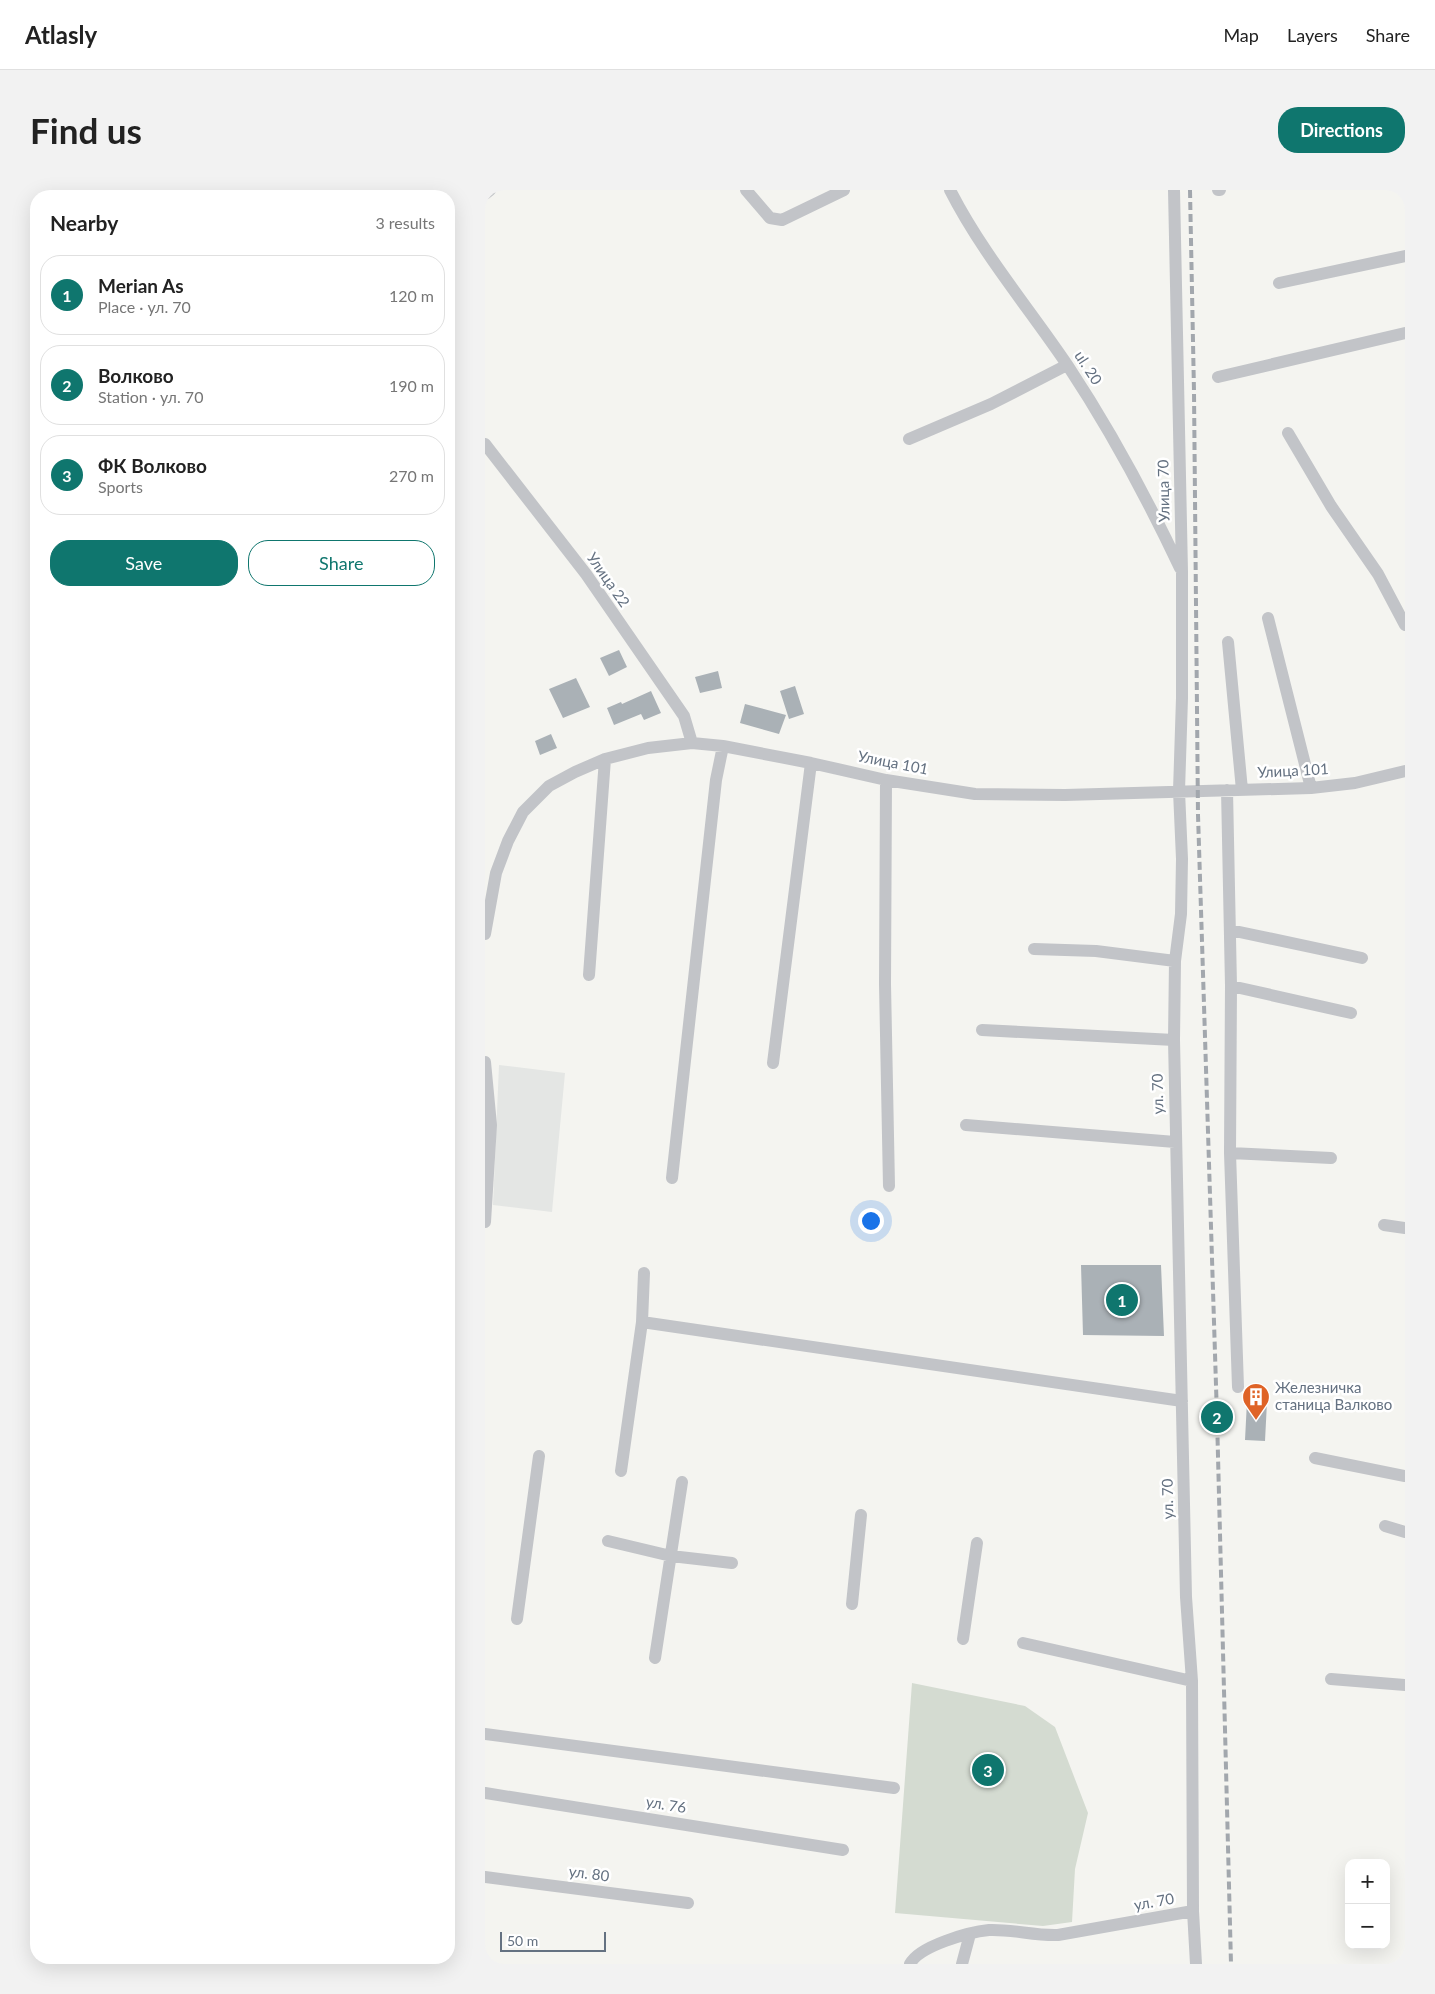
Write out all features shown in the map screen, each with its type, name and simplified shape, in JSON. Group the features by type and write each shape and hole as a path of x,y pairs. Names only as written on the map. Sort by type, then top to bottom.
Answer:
{"street":[{"path":"485,194 491,190"},
{"path":"746,190 770,218 782,220 844,190"},
{"name":"ul. 20","path":"950,190 991,257 1067,365 1113,436 1183,572"},
{"name":"Улица 70","path":"1174,190 1183,572 1179,791"},
{"path":"1279,283 1405,256"},
{"path":"1218,377 1405,333"},
{"path":"909,439 991,404 1067,365"},
{"path":"1288,433 1331,506 1378,574 1405,626"},
{"name":"Улица 22","path":"485,444 586,574 684,716 692,743"},
{"path":"1268,618 1311,788"},
{"path":"1228,642 1241,790"},
{"name":"Улица 101","path":"485,934 496,873 508,841 523,812 549,786 575,772 605,760 648,748 692,743 723,746 811,762 887,780 975,794 1065,795 1311,788 1355,783 1405,772"},
{"path":"672,1178 716,780 723,746"},
{"path":"589,975 605,760"},
{"path":"773,1063 811,762"},
{"path":"887,780 885,984 889,1186"},
{"path":"1227,790 1231,986 1230,1153 1238,1387"},
{"name":"ул. 70","path":"910,1964 919,1953 929,1947 988,1930 1046,1936 1058,1935 1193,1911 1192,1681 1186,1598 1175,1142 1175,961 1181,905 1182,859 1179,791"},
{"path":"1230,930 1362,958"},
{"path":"1034,949 1096,951 1175,961"},
{"path":"1231,986 1351,1013"},
{"path":"982,1030 1174,1040"},
{"path":"485,1062 491,1125 485,1222"},
{"path":"966,1126 1175,1142"},
{"path":"1230,1153 1331,1158"},
{"path":"1384,1226 1405,1228"},
{"path":"621,1471 642,1322 644,1273"},
{"path":"642,1322 1182,1401"},
{"path":"517,1619 539,1456"},
{"path":"1315,1458 1405,1476"},
{"path":"655,1658 682,1482"},
{"path":"852,1604 861,1515"},
{"path":"1385,1526 1405,1532"},
{"path":"608,1541 671,1556 733,1563"},
{"path":"963,1639 977,1543"},
{"path":"1023,1643 1192,1681"},
{"path":"1331,1679 1405,1685"},
{"path":"485,1734 894,1788"},
{"name":"ул. 76","path":"485,1793 843,1850"},
{"name":"ул. 80","path":"485,1877 689,1903"},
{"path":"1193,1911 1196,1964"},
{"path":"962,1964 970,1934"}],"shaded area":[{"path":"499,1065 565,1073 552,1212 493,1205"},
{"path":"912,1683 1025,1706 1055,1727 1088,1813 1075,1869 1072,1922 1043,1926 895,1913"}],"building":[{"path":"619,650 627,667 609,676 600,658"},
{"path":"718,671 722,688 700,693 695,677"},
{"path":"576,678 590,707 563,718 549,689"},
{"path":"795,686 804,714 789,719 780,691"},
{"path":"651,691 661,713 644,720 641,714 614,725 607,708 621,702 622,704"},
{"path":"745,704 786,715 779,734 740,723"},
{"path":"551,734 557,748 540,755 535,741"},
{"path":"1081,1265 1161,1265 1164,1336 1083,1335"},
{"name":"Железничка станица Валково","path":"1247,1401 1267,1402 1265,1441 1245,1440"}],"railway":[{"path":"1190,190 1198,815 1217,1417 1231,1964"}],"place":[{"name":"Merian As","path":"1122,1300"},
{"name":"Волково","path":"1217,1417"},
{"name":"Железничка станица Валково","path":"1256,1421"},
{"name":"ФК Волково","path":"988,1770"}]}
